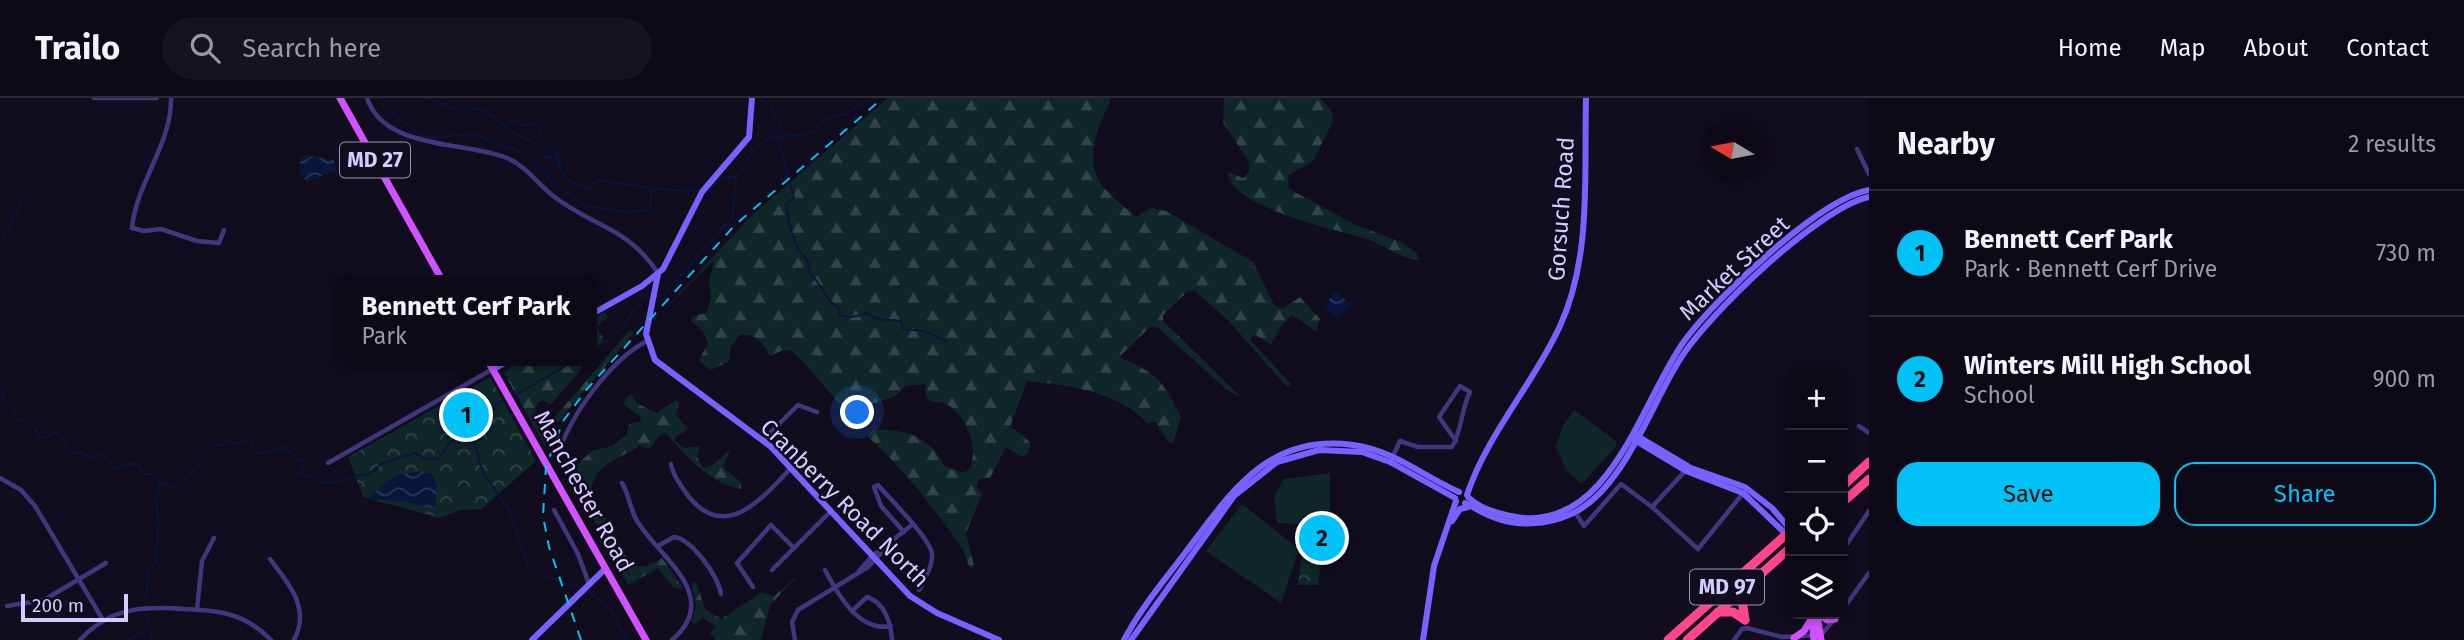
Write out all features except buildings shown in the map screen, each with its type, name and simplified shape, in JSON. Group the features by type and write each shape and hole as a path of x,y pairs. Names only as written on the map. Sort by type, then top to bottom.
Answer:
{"highway":[{"path":"1848,481 1869,462"},
{"path":"1848,498 1869,479"},
{"name":"MD 97","path":"1668,640 1785,537"},
{"path":"1779,558 1785,553"},
{"name":"MD 97","path":"1687,640 1779,558 1786,556"},
{"path":"1744,588 1742,600 1746,624"},
{"path":"1718,612 1733,612 1746,624"}],"main road":[{"name":"MD 27","path":"340,98 439,275"},
{"name":"Manchester Road","path":"491,366 646,640"},
{"path":"1794,638 1804,631 1812,619"},
{"path":"1816,619 1818,638"},
{"path":"1794,638 1804,640"}],"street":[{"path":"94,98 157,98"},
{"path":"171,98 162,140 135,207 132,228 144,231 161,229 197,241 219,243 224,230"},
{"path":"367,98 378,119 414,137 495,154 517,163 560,200 622,233 645,254 658,274 646,328 647,341 622,362 579,409 558,454"},
{"path":"597,311 658,274 676,249 708,184 747,141 752,129 752,98"},
{"name":"Gorsuch Road","path":"1423,640 1431,582 1443,536 1553,339 1570,300 1580,248 1586,98"},
{"path":"1857,149 1869,174"},
{"name":"Market Street","path":"1633,436 1683,342 1719,301 1826,208 1869,190"},
{"name":"Market Street","path":"1633,436 1686,348 1721,308 1831,213 1869,197"},
{"name":"Cranberry Road North","path":"647,341 652,354 661,365 763,440 918,602 999,640"},
{"path":"328,463 499,366"},
{"path":"1391,459 1400,441 1434,449 1452,447 1456,441 1462,408 1470,392 1457,386 1439,417 1456,441"},
{"path":"763,440 798,405 817,412"},
{"path":"1859,426 1869,433"},
{"path":"1452,521 1463,507 1504,521 1530,523 1574,510 1598,488 1633,436 1687,469 1745,491 1785,529"},
{"path":"1124,640 1235,486 1279,455 1308,445 1353,444 1391,459 1462,498 1494,512 1528,517 1574,510"},
{"path":"1131,640 1234,496 1269,466 1297,454 1329,449 1362,452 1391,459"},
{"path":"671,464 673,473 696,504 706,511 723,515 750,508 791,467"},
{"name":"Gorsuch Road","path":"1443,536 1479,468"},
{"path":"1652,508 1687,469"},
{"path":"1476,476 1472,495 1494,512"},
{"path":"0,478 30,500 103,620"},
{"path":"622,483 637,522 683,579 691,600 686,623 672,640"},
{"path":"1574,510 1584,526 1621,484 1698,549 1745,491"},
{"path":"904,532 878,499 874,487 878,485 887,495 932,552 919,590"},
{"path":"878,499 887,495"},
{"path":"1462,498 1485,514"},
{"path":"554,510 578,554 589,584"},
{"path":"772,570 831,511"},
{"path":"1848,542 1869,511"},
{"path":"753,587 737,564 771,525 794,548"},
{"path":"795,640 792,628 796,613 859,572 912,525"},
{"path":"658,546 674,537 690,543 719,584 721,594"},
{"path":"197,609 202,561 214,538"},
{"path":"270,559 299,603 301,619 294,640"},
{"path":"7,606 44,600 106,563"},
{"path":"532,640 605,569"},
{"path":"825,570 852,611 870,624 891,626"},
{"path":"1848,602 1869,573"},
{"path":"852,611 867,597 880,606 891,626 891,640"},
{"path":"80,640 103,620 142,607 197,609 234,615 257,627 271,640"},
{"path":"1734,640 1746,624 1794,638 1818,638 1834,619"}],"green space":[{"path":"888,98 1111,98 1098,129 1093,159 1094,170 1105,189 1136,217 1151,208 1166,211 1253,262 1274,305 1282,309 1300,297 1320,319 1316,331 1292,315 1281,326 1271,345 1256,335 1251,337 1251,341 1291,384 1287,387 1228,320 1195,291 1188,291 1163,315 1163,321 1243,399 1226,389 1157,327 1150,327 1119,357 1151,373 1169,394 1181,417 1173,443 1169,443 1156,422 1147,423 1135,412 1107,397 1075,388 1027,381 1010,427 1030,443 1028,453 1023,457 1006,447 990,478 979,479 976,486 982,494 966,533 974,566 971,569 962,548 928,502 868,437 873,430 895,431 915,436 932,448 944,466 963,473 970,469 973,451 966,424 961,416 946,404 927,398 925,384 906,386 896,396 849,411 791,350 770,356 758,339 750,335 740,335 731,346 729,361 711,370 699,360 708,343 703,331 691,321 693,316 707,313 711,297 709,280 715,259 662,312 750,217"},
{"path":"1224,98 1320,98 1332,112 1333,121 1313,161 1288,175 1289,189 1356,225 1401,242 1415,251 1420,260 1400,255 1365,238 1286,215 1246,196 1233,185 1228,172 1243,178 1249,172 1249,162 1223,122"},
{"path":"605,312 608,317 597,327 597,316"},
{"path":"597,327 604,340 597,347"},
{"path":"630,330 634,332 557,423 554,418"},
{"path":"512,366 582,366 550,405 543,400 537,403 535,413 545,428 546,448 504,373"},
{"path":"490,377 536,461 481,509 460,510 440,518 363,497 348,457"},
{"path":"631,394 638,404 657,413 676,400 679,402 676,415 688,429 675,437 675,441 685,448 700,446 697,457 703,468 711,466 730,450 723,467 742,483 740,489 718,481 690,459 666,433 659,436 649,449 640,445 610,462 593,481 591,492 606,518 603,525 606,531 613,532 626,557 636,566 651,564 662,558 683,588 680,589 673,587 658,568 628,585 569,472 592,451 612,446 627,434 629,424 640,422 641,417 624,405 625,399"},
{"path":"1574,410 1616,441 1616,446 1582,484 1567,471 1556,447 1563,426"},
{"path":"1330,473 1330,523 1327,526 1277,523 1274,497 1284,479"},
{"path":"1242,504 1299,549 1281,603 1206,551"},
{"path":"1305,531 1324,532 1318,585 1298,585"},
{"path":"797,577 770,605 761,640 716,640 710,633 716,627 703,618 695,624 691,622 696,606 692,584 696,582 705,609 721,619 762,592 774,596"}],"water":[{"path":"304,155 334,160 336,170 307,182 299,172 301,157"},
{"path":"1335,291 1351,304 1338,319 1324,307"},
{"path":"416,472 432,473 437,486 435,509 402,501 371,500 371,495 395,476"}],"waterway":[{"path":"383,98 398,118 416,132 431,138 472,134 516,150 537,164 554,184 586,206 628,212 650,210 651,192 655,189 699,191"},
{"path":"429,98 456,109 464,117 473,108 489,114 517,134 531,140 543,157 551,157 550,161 561,168 566,180 589,189 592,183 600,180 654,189"},
{"path":"759,98 770,106 786,135"},
{"path":"658,295 663,295 733,216 736,177 756,147 770,138 814,133 824,120 848,113 871,98"},
{"path":"510,125 513,119 522,125 532,124 540,129 538,134 560,155 555,153 561,167"},
{"path":"778,138 788,176"},
{"path":"708,190 723,177 736,177"},
{"path":"789,181 794,197 786,204 793,236 809,263 808,271 829,300 839,307 840,315 852,317 867,313 880,319 901,321 903,329 924,331 946,341"},
{"path":"0,244 22,201"},
{"path":"597,348 623,328 642,297 652,296"},
{"path":"512,397 565,366"},
{"path":"0,392 4,394 2,400 12,407 17,420 34,426 39,437 45,438 55,432 62,437 70,453 82,453 90,458 104,455 115,469 127,464 139,464 143,474 152,474 160,482"},
{"path":"146,598 148,571 157,562 157,502 161,482 176,489 180,487 214,444 221,446 226,441 234,444 250,439 253,451 263,454 284,447 306,462 299,474 314,477 318,482 332,482 368,475 381,464 415,453 423,458 438,460 451,441 474,433 494,408 507,399"},
{"path":"472,435 483,473 510,511 528,565 539,573 573,586"},
{"path":"590,592 611,611 627,640"},
{"path":"146,615 152,640"},
{"path":"129,640 146,630"}],"railway":[{"path":"581,640 549,547 543,516 546,467 563,421 587,389 735,225 883,98"}],"place":[{"name":"Bennett Cerf Park","path":"466,415"},
{"name":"Winters Mill High School","path":"1322,538"}]}
